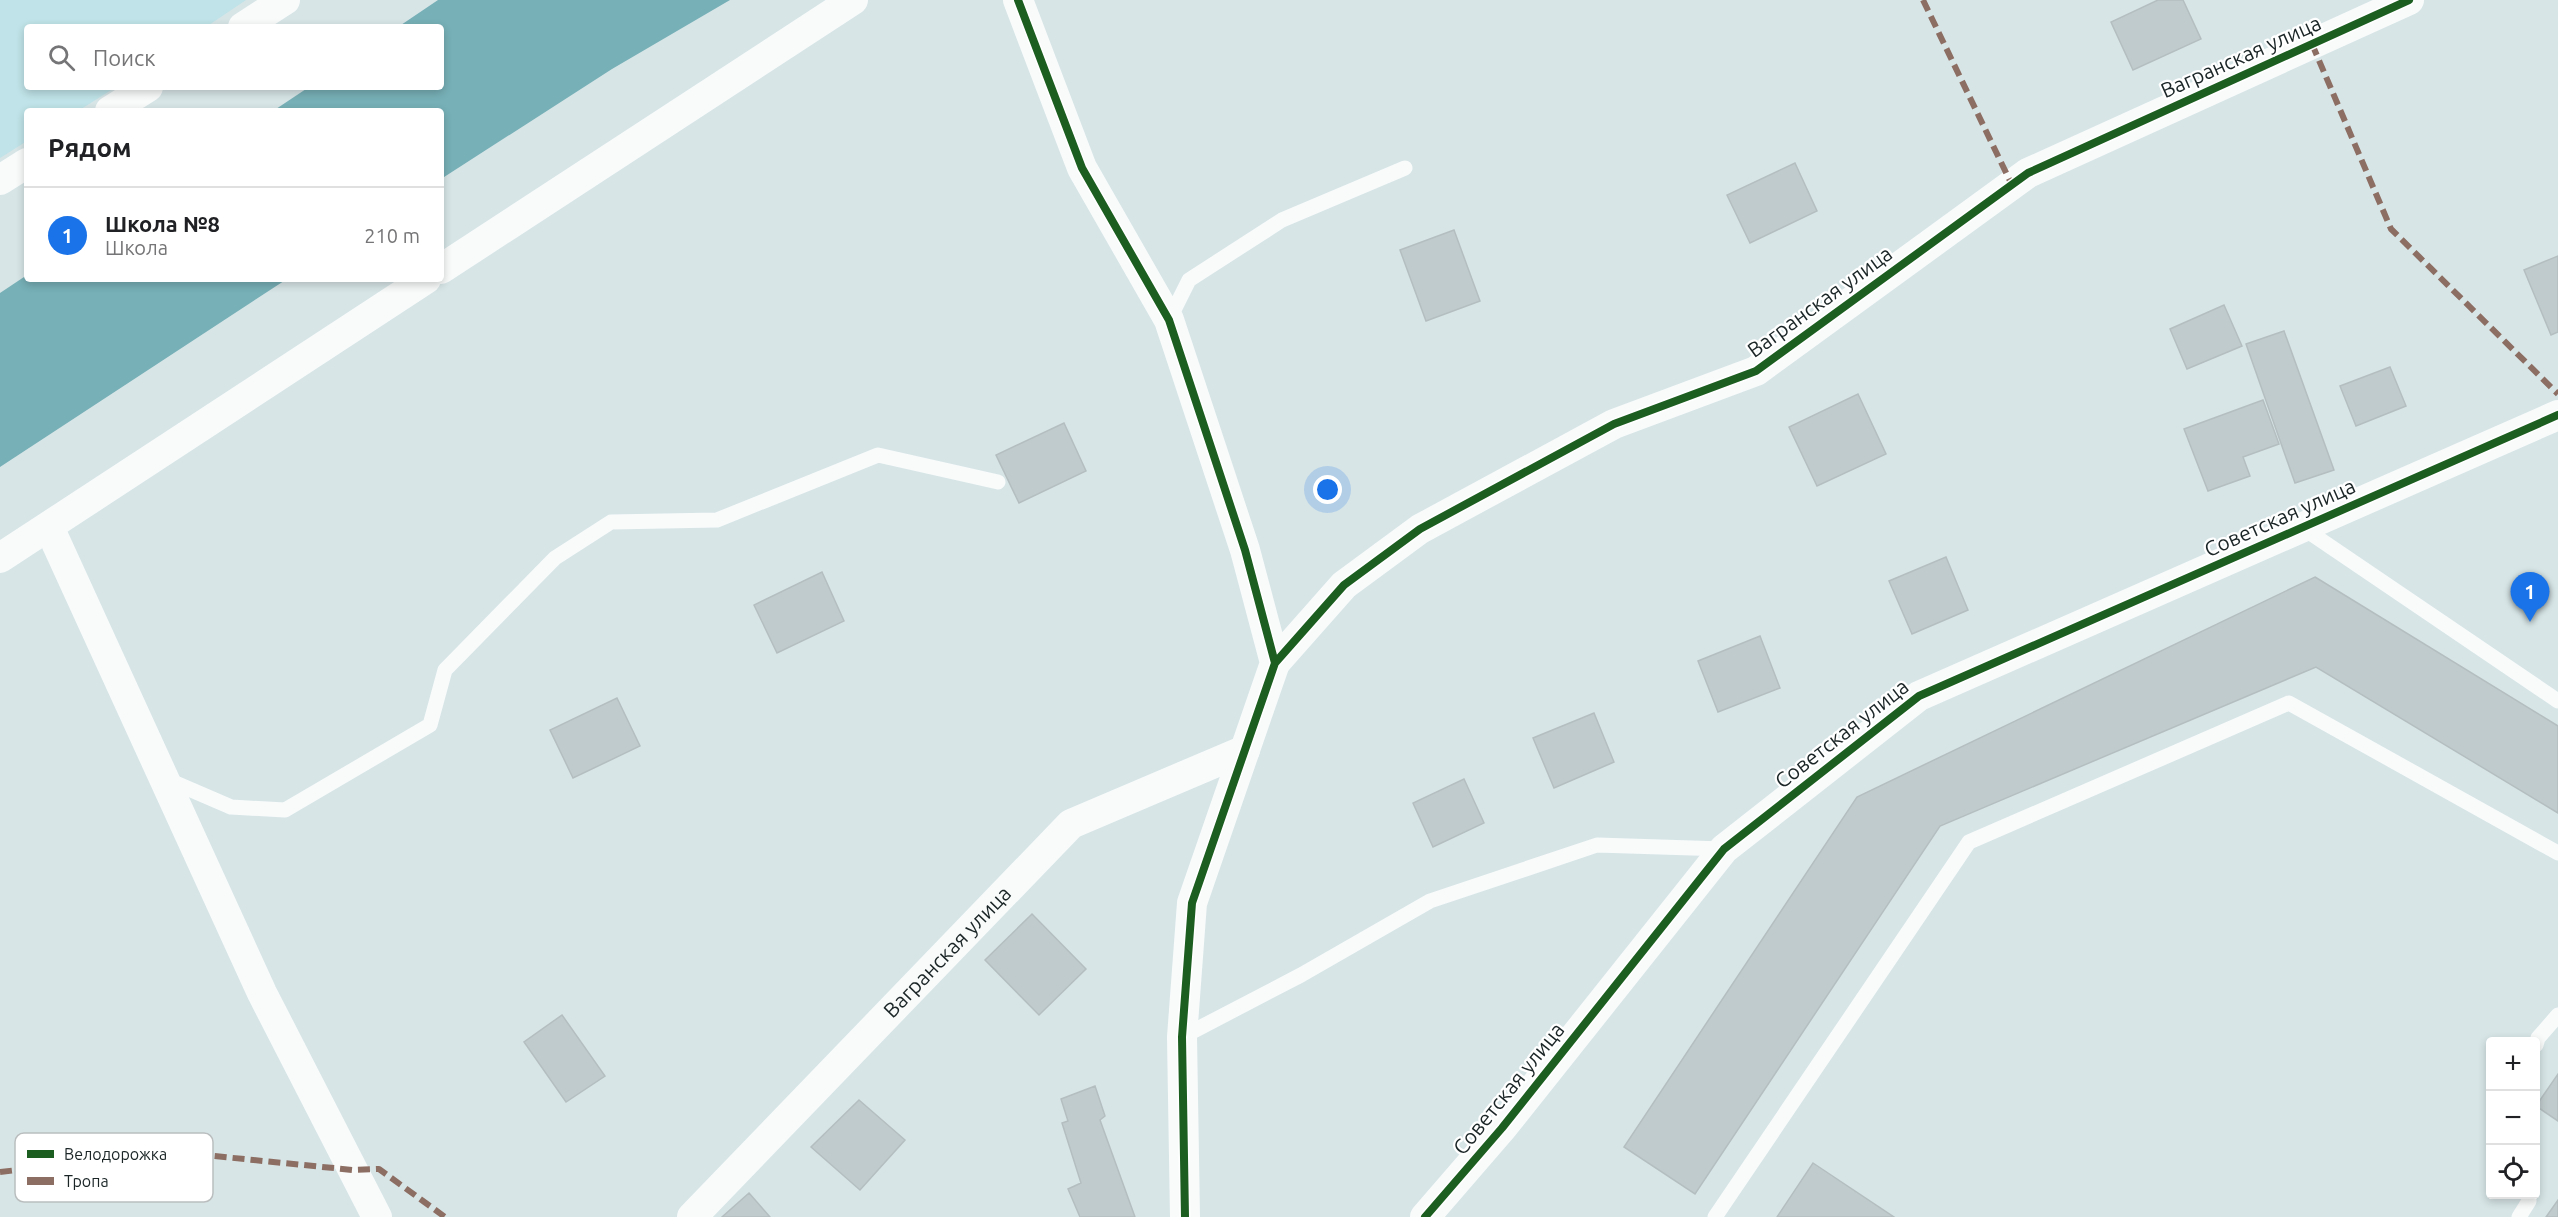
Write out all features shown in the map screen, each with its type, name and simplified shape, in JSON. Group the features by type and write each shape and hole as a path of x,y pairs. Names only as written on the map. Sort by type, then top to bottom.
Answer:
{"street":[{"path":"248,24 285,0"},
{"path":"444,267 853,0"},
{"path":"1018,0 1082,168 1169,320 1245,550 1275,663 1192,903 1182,1037 1185,1217"},
{"name":"Вагранская улица","path":"1275,663 1344,585 1420,529 1614,424 1756,371 2028,173 2409,0"},
{"path":"115,108 143,90"},
{"path":"0,180 24,165"},
{"path":"0,558 421,282"},
{"name":"Советская улица","path":"1425,1217 1502,1128 1724,849 1919,696 2558,415"},
{"path":"49,527 262,993 377,1217"},
{"name":"Вагранская улица","path":"692,1217 1071,824 1245,750"}],"lane":[{"path":"1169,320 1189,280 1282,220 1405,168"},
{"path":"164,779 231,807 285,810 430,725 446,670 555,558 611,522 717,520 878,455 998,482"},
{"path":"2302,528 2558,701"},
{"path":"1714,1217 1969,842 2289,704 2558,853"},
{"path":"1182,1037 1301,975 1430,901 1597,845 1724,849"},
{"path":"2539,1037 2558,1015"},
{"path":"2519,1217 2529,1199"}],"shaded area":[{"path":"0,0 246,0 210,24 24,24 24,90 111,90 83,108 24,108 24,143 0,158"},
{"path":"438,0 730,0 612,69 444,177 444,108 278,108 304,90 444,90 444,24 402,24"},
{"path":"24,277 24,282 282,282 0,467 0,293"}],"building":[{"path":"2158,0 2183,0 2201,39 2133,70 2111,22"},
{"path":"1795,163 1817,211 1750,243 1727,195"},
{"path":"1454,230 1480,301 1426,321 1400,250"},
{"path":"2558,256 2558,332 2551,335 2524,270"},
{"path":"2224,305 2242,346 2187,369 2170,329"},
{"path":"2284,331 2334,470 2295,483 2246,344"},
{"path":"2390,367 2406,406 2356,426 2340,386"},
{"path":"1858,394 1886,454 1817,486 1789,427"},
{"path":"2263,400 2279,444 2243,457 2250,476 2208,491 2184,429"},
{"path":"1064,423 1086,471 1019,503 996,455"},
{"path":"1946,557 1968,610 1912,634 1889,581"},
{"path":"822,572 844,621 777,653 754,605"},
{"path":"2315,577 2558,726 2558,813 2316,667 1940,826 1695,1194 1624,1147 1857,797"},
{"path":"1760,636 1780,688 1718,712 1698,661"},
{"path":"617,698 640,746 573,778 550,730"},
{"path":"1594,713 1614,762 1554,788 1533,738"},
{"path":"1464,779 1484,823 1433,847 1413,803"},
{"path":"1032,914 1086,969 1039,1015 985,960"},
{"path":"562,1015 605,1076 566,1102 524,1042"},
{"path":"2558,1074 2558,1121 2540,1109 2540,1100"},
{"path":"1095,1086 1105,1116 1100,1120 1135,1217 1080,1217 1068,1189 1081,1183 1062,1123 1068,1121 1061,1099"},
{"path":"859,1100 905,1140 860,1190 811,1147"},
{"path":"1813,1163 1894,1217 1777,1217"},
{"path":"749,1193 770,1217 722,1217"},
{"path":"2558,1200 2558,1217 2546,1217"}],"marked path":[{"path":"1923,0 2011,183"},
{"path":"2312,44 2391,229 2558,394"},
{"path":"213,1156 353,1170 379,1169 445,1217"},
{"path":"0,1172 15,1170"}],"cycle path":[{"path":"1018,0 1082,168 1169,320 1245,550 1275,663 1192,903 1182,1037 1185,1217"},
{"path":"1275,663 1344,585 1420,529 1614,424 1756,371 2028,173 2409,0"},
{"path":"1425,1217 1502,1128 1724,849 1919,696 2558,415"}],"place":[{"name":"Школа №8","path":"2530,622"}]}
